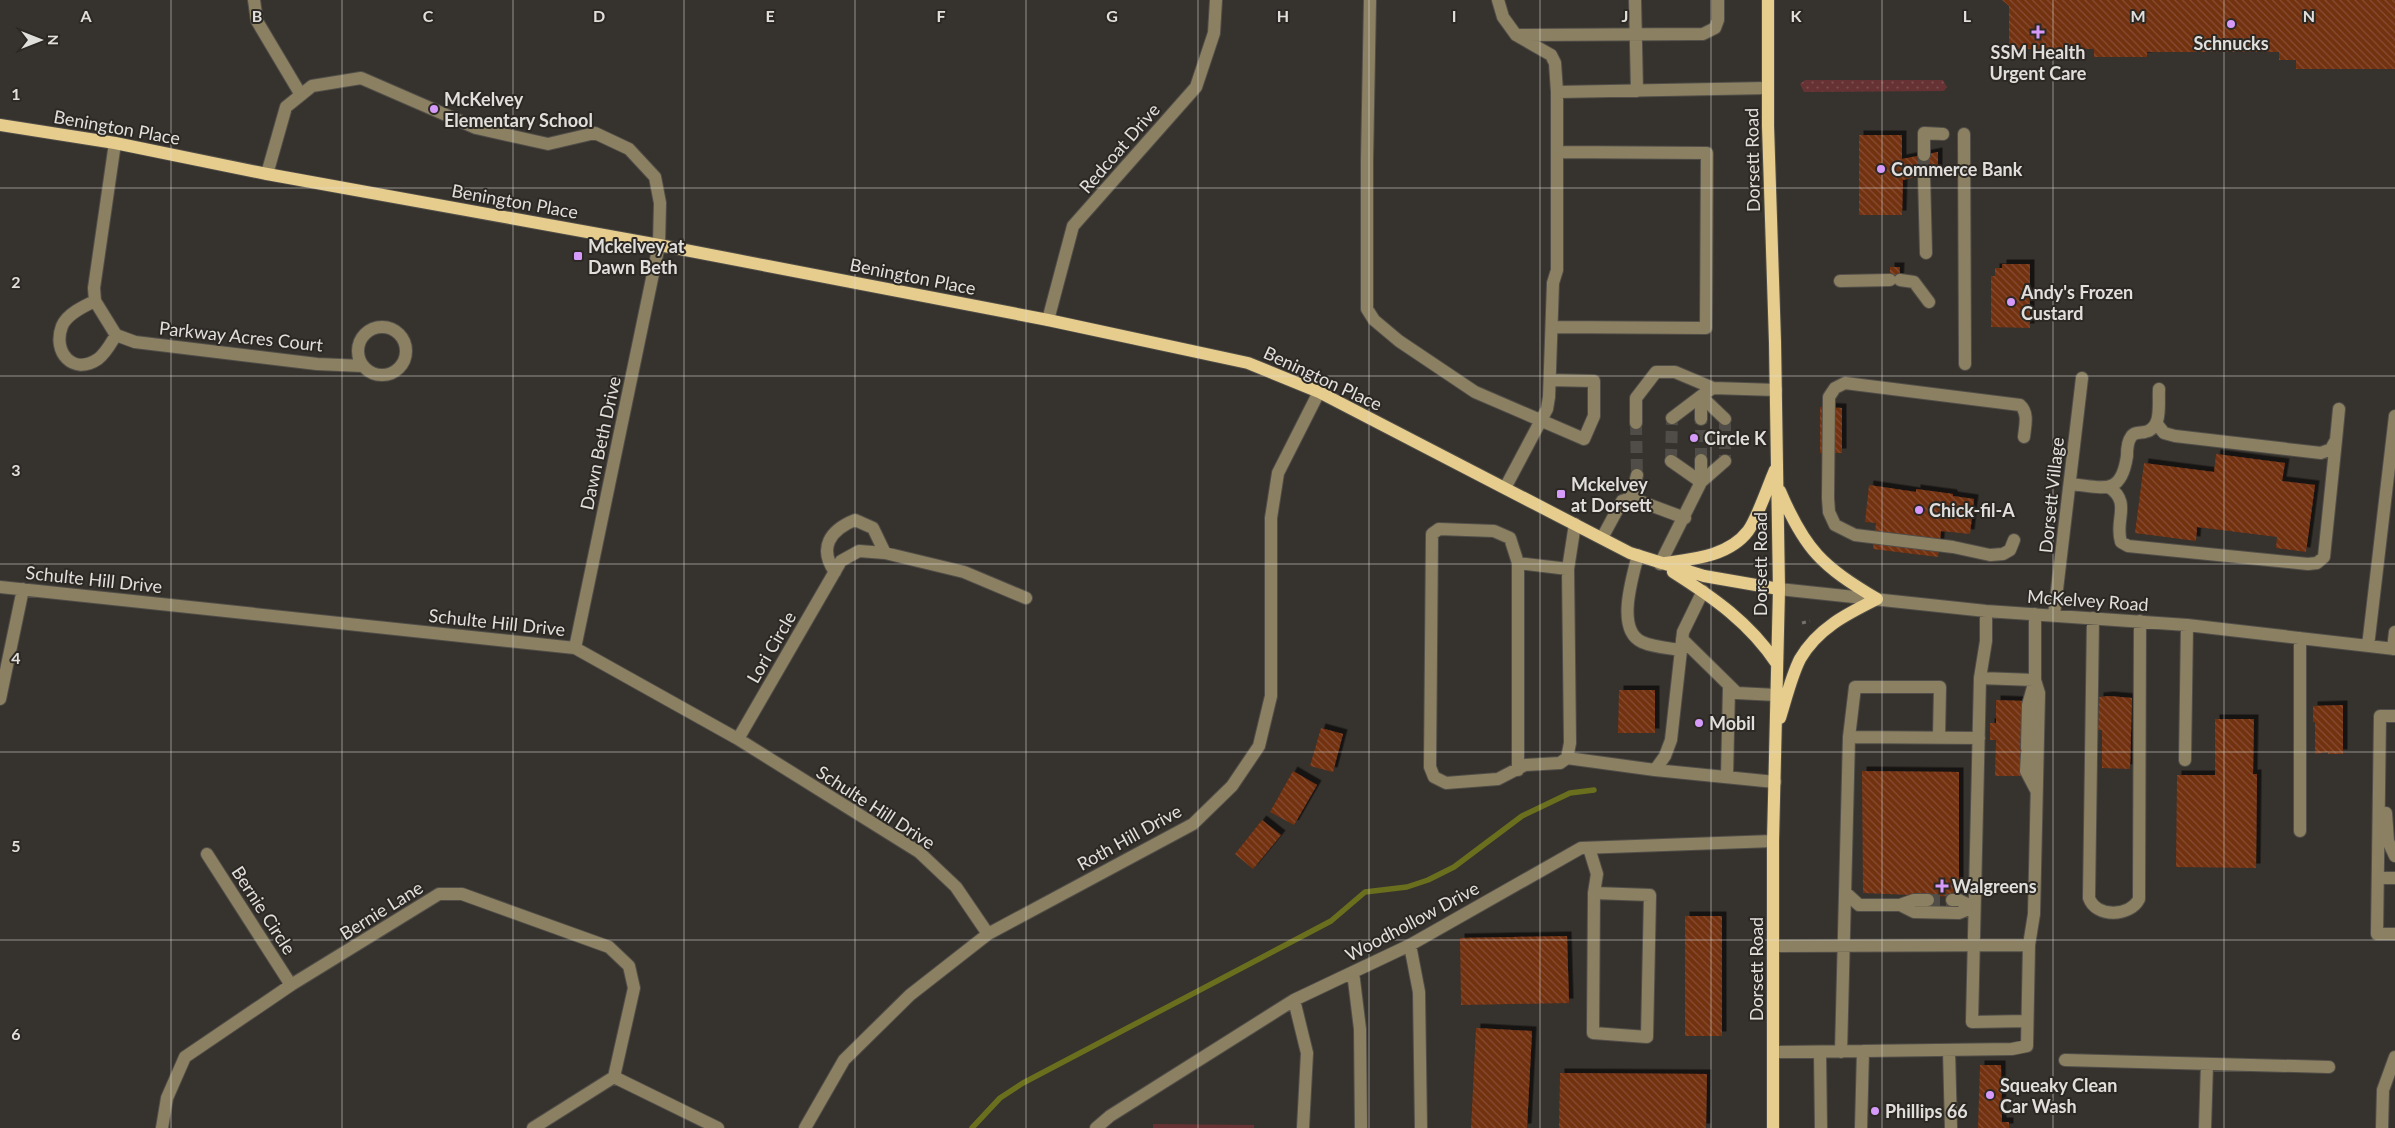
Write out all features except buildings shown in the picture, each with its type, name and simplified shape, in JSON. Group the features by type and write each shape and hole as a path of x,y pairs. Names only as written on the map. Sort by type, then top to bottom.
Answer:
{"main road":[{"name":"Dorsett Road","path":"1768,0 1768,88 1779,589 1773,841 1773,1128"},
{"name":"Benington Place","path":"0,125 115,143 267,174 1048,320 1248,363 1319,392 1638,556 1704,576 1779,589"},
{"path":"1660,564 1704,557 1729,548 1748,531 1777,465"},
{"path":"1777,485 1795,526 1818,557 1843,578 1878,599"},
{"path":"1660,564 1703,591 1740,620 1761,640 1777,664"},
{"path":"1776,729 1800,660 1821,632 1843,616 1878,599"}],"street":[{"path":"254,0 257,22 301,95 286,107 267,174"},
{"name":"Redcoat Drive","path":"1048,320 1073,226 1196,87 1214,33 1216,0"},
{"path":"1370,0 1367,309 1374,320 1399,341 1475,392 1584,439 1594,416 1594,381 1550,380"},
{"path":"1498,0 1503,17 1516,35 1551,55 1555,63 1558,152 1557,270 1552,283 1550,380 1547,409 1505,488"},
{"path":"1634,0 1636,91"},
{"path":"1516,35 1703,34 1715,28 1718,20 1718,0"},
{"name":"Dawn Beth Drive","path":"301,95 312,86 361,78 476,128 548,144 595,133 629,149 655,177 660,203 659,246 575,648"},
{"path":"1556,92 1768,88"},
{"path":"1924,155 1924,134 1943,134"},
{"path":"1964,134 1965,364"},
{"path":"95,301 79,308 62,325 58,346 64,357 73,363 92,363 100,358 116,335 95,301 94,288 115,143"},
{"path":"1552,327 1706,328 1707,153 1558,152"},
{"path":"1924,175 1926,253"},
{"path":"1840,281 1895,280 1914,282 1929,302"},
{"name":"Parkway Acres Court","path":"116,335 135,342 317,364 363,366"},
{"path":"1636,423 1636,398 1656,372 1675,372 1714,388 1776,390"},
{"name":"Dorsett Village","path":"2054,614 2082,378"},
{"path":"2014,540 2010,550 2003,554 1990,555 1954,547 1855,535 1835,525 1829,512 1828,498 1829,397 1835,388 1845,383 2020,405 2024,410 2024,437"},
{"path":"1672,418 1714,388"},
{"path":"2108,487 2118,483 2125,472 2129,439 2134,433 2152,430 2157,424 2159,389"},
{"name":"Roth Hill Drive","path":"805,1128 844,1060 910,995 988,934 1193,824 1232,786 1258,746 1271,696 1272,509 1278,473 1319,392"},
{"path":"1701,396 1725,419"},
{"path":"1701,396 1701,419"},
{"path":"2070,484 2108,487 2117,492 2122,502 2118,533 2121,542 2128,546 2308,564 2317,563 2324,557 2339,409"},
{"path":"2368,646 2395,416"},
{"path":"2157,424 2164,433 2175,436 2321,453 2331,449 2336,440"},
{"path":"1660,564 1685,518 1701,482 1701,460"},
{"path":"1671,461 1701,482"},
{"path":"1701,482 1725,461"},
{"path":"1631,498 1636,475"},
{"path":"1602,538 1622,501 1631,498 1685,518"},
{"path":"835,572 827,561 828,544 838,527 855,520 873,528 885,552"},
{"path":"1567,758 1570,742 1568,569 1575,524"},
{"path":"1518,770 1518,563 1510,538 1494,531 1439,530 1432,534 1430,767 1434,777 1446,783 1498,780 1518,770 1525,765 1560,763 1567,758 1654,770 1774,782"},
{"name":"Lori Circle","path":"738,739 842,561 860,551 885,552 964,572 1026,598"},
{"path":"1638,556 1628,592 1628,622 1633,635 1642,642 1681,645 1729,687 1742,695 1776,695"},
{"path":"1518,563 1568,569"},
{"name":"Schulte Hill Drive","path":"0,587 575,648 738,739 919,852 956,887 988,934"},
{"path":"0,699 23,589"},
{"name":"McKelvey Road","path":"1779,589 1986,611 2140,621 2394,649"},
{"path":"1654,770 1665,756 1671,740 1681,645 1703,591"},
{"path":"1986,611 1986,641 1980,678 1972,946 1972,1022 2026,1022"},
{"path":"2035,614 2035,680 2028,705 2026,772 2036,790"},
{"path":"2093,618 2089,898 2092,905 2098,911 2107,912 2128,910 2136,906 2139,899 2140,621"},
{"path":"2185,760 2187,626"},
{"path":"2394,649 2395,632"},
{"path":"2300,638 2300,832"},
{"path":"1980,678 2035,680"},
{"path":"1774,1052 1820,1053 2012,1049 2027,1046 2028,945 2034,914 2039,694 2035,680"},
{"path":"1727,777 1729,687"},
{"path":"1841,1052 1849,737 1854,687 1940,687 1939,738"},
{"path":"2395,716 2380,716 2377,934 2395,934"},
{"path":"1849,737 1979,738"},
{"path":"2379,784 2386,808 2388,841 2395,856"},
{"name":"Woodhollow Drive","path":"1096,1128 1110,1116 1294,1000 1410,945 1581,848 1773,841"},
{"path":"1589,848 1597,874 1594,893 1592,1033 1647,1036 1650,895 1594,893"},
{"name":"Bernie Circle","path":"207,854 291,985"},
{"path":"2378,878 2395,878"},
{"path":"1846,893 1859,905 1900,905 1914,900 1928,900"},
{"name":"Bernie Lane","path":"162,1128 167,1098 185,1057 291,985 439,894 462,894 609,947 629,966 634,988 614,1077"},
{"path":"1952,900 1959,900 1973,907"},
{"path":"1900,905 1914,912 1959,913 1973,907"},
{"path":"1410,945 1419,992 1421,1128"},
{"path":"1774,946 2028,945"},
{"path":"1353,972 1360,1030 1361,1128"},
{"path":"1294,1000 1307,1053 1303,1128"},
{"path":"1949,1050 1951,1128"},
{"path":"1861,1128 1863,1051"},
{"path":"1820,1053 1821,1128"},
{"path":"2382,1128 2383,1090 2395,1057"},
{"path":"2065,1060 2329,1067"},
{"path":"2205,1128 2207,1064"},
{"path":"533,1128 614,1077 718,1128"}],"path":[{"path":"1802,623 1813,620"}],"green space":[{"path":"1805,80 1943,80 1947,87 1944,91 1804,92 1800,84"},
{"path":"1153,1124 1254,1125 1254,1128 1153,1128"}],"waterway":[{"path":"972,1128 1000,1098 1023,1083 1331,921 1365,892 1407,887 1428,880 1454,867 1522,816 1570,793 1594,790"}],"tunnel":[{"path":"1924,155 1924,175"},
{"path":"1671,461 1672,418"},
{"path":"1701,419 1701,460"},
{"path":"1725,419 1725,461"},
{"path":"1636,423 1637,475"},
{"path":"1928,900 1952,900"}],"place":[{"name":"Schnucks","path":"2231,24"},
{"name":"SSM Health Urgent Care","path":"2038,32"},
{"name":"McKelvey Elementary School","path":"434,109"},
{"name":"Commerce Bank","path":"1881,169"},
{"name":"Mckelvey at Dawn Beth","path":"578,256"},
{"name":"Andy's Frozen Custard","path":"2011,302"},
{"name":"Circle K","path":"1694,438"},
{"name":"Mckelvey at Dorsett","path":"1561,494"},
{"name":"Chick-fil-A","path":"1919,510"},
{"name":"Mobil","path":"1699,723"},
{"name":"Walgreens","path":"1942,886"},
{"name":"Squeaky Clean Car Wash","path":"1990,1095"},
{"name":"Phillips 66","path":"1875,1111"}]}
